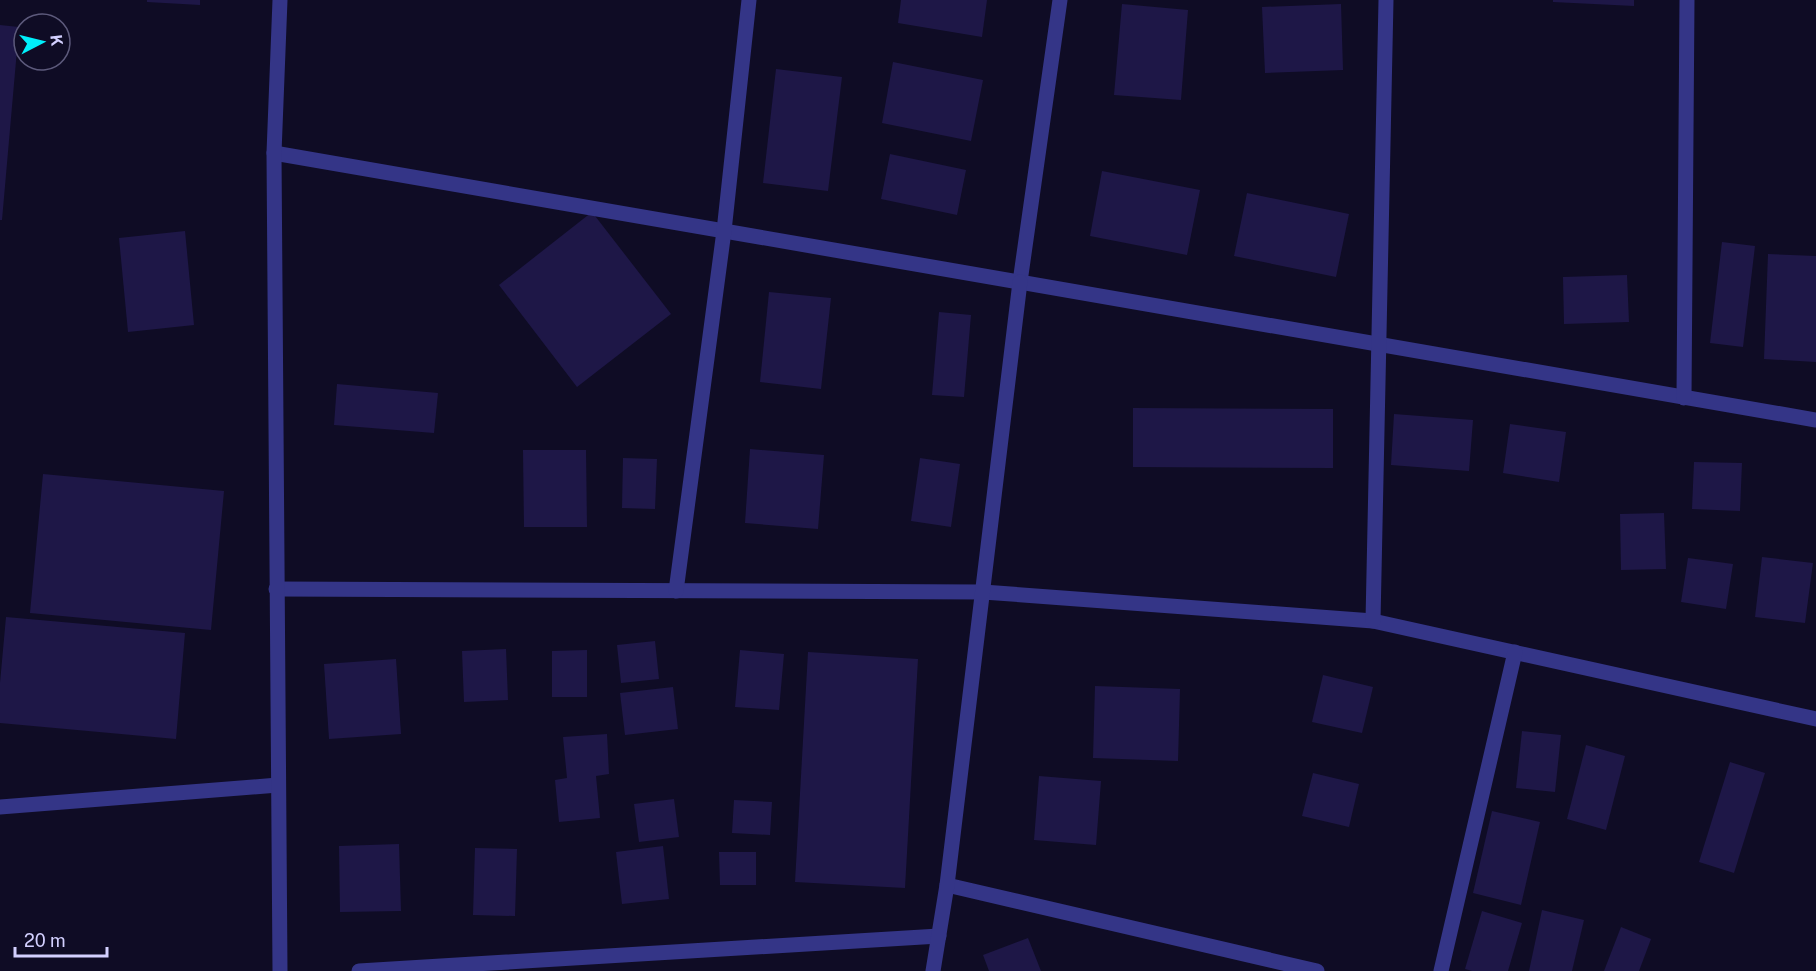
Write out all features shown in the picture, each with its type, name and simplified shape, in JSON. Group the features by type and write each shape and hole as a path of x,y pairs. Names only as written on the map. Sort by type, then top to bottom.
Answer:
{"street":[{"path":"280,0 274,153 280,971"},
{"path":"676,591 724,231 749,0"},
{"path":"933,971 947,885 1020,282 1060,0"},
{"path":"1373,621 1386,0"},
{"path":"1683,398 1687,0"},
{"path":"274,153 1816,420"},
{"path":"276,589 983,592 1373,621 1816,718"},
{"path":"1441,971 1515,652"},
{"path":"0,807 278,785"},
{"path":"947,885 1317,971"},
{"path":"358,971 939,936"}],"building":[{"path":"147,0 200,0 200,5 147,2"},
{"path":"901,0 987,0 982,37 898,23"},
{"path":"1553,0 1634,0 1634,6 1553,2"},
{"path":"1122,4 1188,10 1181,100 1114,95"},
{"path":"1341,4 1343,70 1265,73 1262,7"},
{"path":"0,25 12,26 12,72 15,72 2,220 0,220"},
{"path":"893,62 983,80 971,141 882,123"},
{"path":"776,69 842,77 828,191 763,183"},
{"path":"890,154 966,170 957,215 881,199"},
{"path":"1102,171 1200,190 1187,255 1090,236"},
{"path":"1247,193 1349,214 1336,277 1234,256"},
{"path":"592,212 671,314 577,387 499,285"},
{"path":"185,231 194,325 128,332 119,238"},
{"path":"1722,242 1755,246 1743,347 1710,343"},
{"path":"1768,254 1816,256 1816,362 1764,359"},
{"path":"1627,275 1629,322 1564,324 1563,277"},
{"path":"769,292 831,298 821,389 760,382"},
{"path":"939,312 971,315 964,397 932,395"},
{"path":"337,384 438,393 434,433 334,425"},
{"path":"1133,408 1333,409 1333,468 1133,467"},
{"path":"1394,414 1473,420 1469,471 1391,465"},
{"path":"1510,424 1566,432 1559,482 1503,473"},
{"path":"750,449 824,455 818,529 745,523"},
{"path":"523,450 586,450 587,527 524,527"},
{"path":"623,458 657,459 655,509 622,508"},
{"path":"920,458 960,464 951,527 911,521"},
{"path":"1694,462 1742,463 1740,511 1692,509"},
{"path":"43,474 224,491 211,630 30,613"},
{"path":"1664,513 1666,569 1621,570 1620,514"},
{"path":"1762,557 1813,563 1805,623 1755,617"},
{"path":"1688,558 1733,564 1726,609 1681,602"},
{"path":"6,617 185,633 176,739 0,723 0,683"},
{"path":"655,641 659,679 621,683 617,645"},
{"path":"506,649 508,700 464,702 462,651"},
{"path":"587,650 587,697 552,697 552,651"},
{"path":"740,650 784,654 779,710 735,707"},
{"path":"808,652 918,659 905,888 795,882"},
{"path":"396,659 401,734 329,739 324,664"},
{"path":"1323,675 1373,687 1362,733 1312,722"},
{"path":"1095,686 1180,689 1178,761 1093,758"},
{"path":"673,687 678,729 625,735 620,693"},
{"path":"1522,731 1561,735 1555,792 1516,788"},
{"path":"607,734 609,774 596,776 600,818 559,822 555,780 567,778 563,737"},
{"path":"1586,745 1625,756 1606,830 1567,819"},
{"path":"1730,762 1765,773 1734,873 1699,862"},
{"path":"1313,773 1359,784 1349,827 1302,816"},
{"path":"1039,776 1101,781 1096,845 1034,840"},
{"path":"674,799 679,837 639,842 634,804"},
{"path":"734,800 772,802 770,835 732,833"},
{"path":"1492,811 1540,822 1521,905 1473,893"},
{"path":"399,844 401,911 340,912 339,846"},
{"path":"663,846 669,899 622,904 616,852"},
{"path":"475,848 517,849 515,916 473,915"},
{"path":"719,852 756,852 756,885 720,885"},
{"path":"1542,910 1584,920 1572,971 1529,971"},
{"path":"1482,911 1522,923 1508,971 1465,969"},
{"path":"1621,927 1651,939 1639,971 1604,971"},
{"path":"1028,938 1041,971 989,971 983,955"}]}
